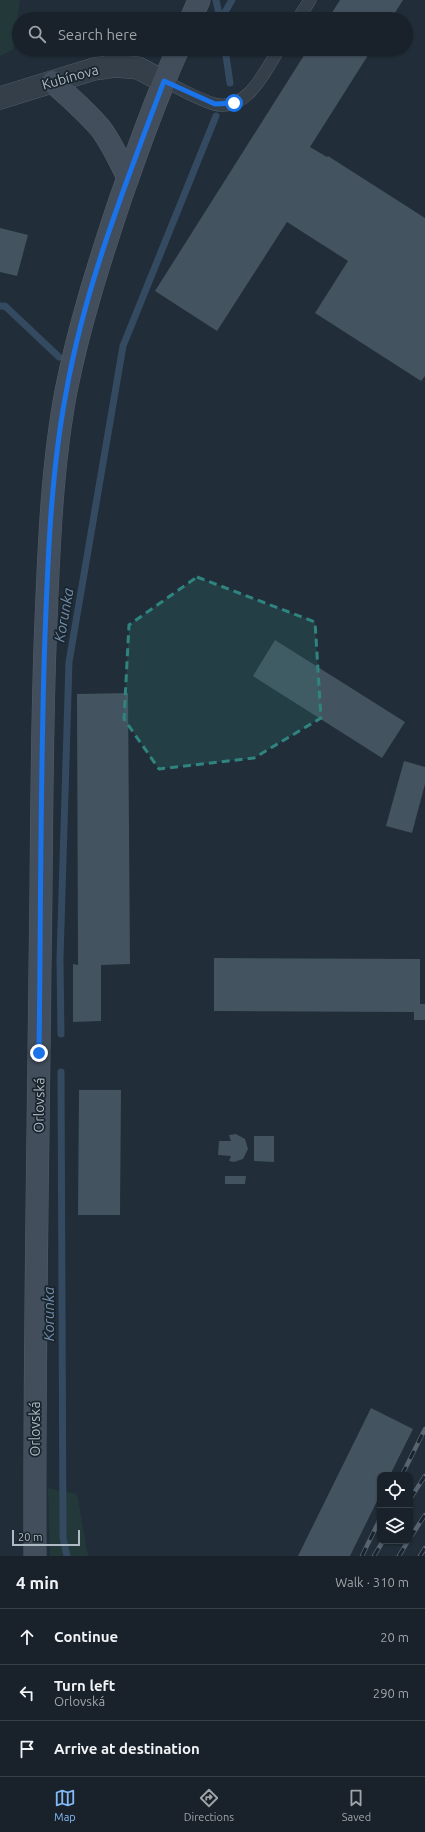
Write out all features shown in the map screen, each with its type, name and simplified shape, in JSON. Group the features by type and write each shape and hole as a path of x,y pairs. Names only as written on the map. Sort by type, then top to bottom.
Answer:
{"main road":[{"path":"194,12 200,0"},
{"name":"Orlovská","path":"35,1556 36,1296 43,683 49,542 58,440 69,378 91,286 128,178 164,81 175,56"},
{"path":"53,82 83,109 101,130 115,152 128,178"}],"street":[{"name":"Kubínova","path":"0,98 94,69 114,66 138,68 164,81"}],"lane":[{"path":"302,12 310,0"},
{"path":"164,81 215,104 234,103 245,98 256,86 275,56"}],"highlighted area":[{"path":"197,577 315,622 321,718 254,758 159,769 124,719 129,625"}],"green space":[{"path":"0,0 20,0 18,12 12,12 12,50 0,56"},
{"path":"48,1488 77,1494 88,1556 50,1556"}],"building":[{"path":"340,0 403,0 395,12 332,12"},
{"path":"304,56 368,56 310,147 327,157 328,156 425,218 425,376 421,381 315,313 348,261 287,222 217,331 155,291"},
{"path":"0,228 28,235 17,276 0,272"},
{"path":"275,640 405,722 382,758 253,676"},
{"path":"128,693 130,964 101,965 101,1021 73,1022 73,964 78,965 77,694"},
{"path":"404,761 425,767 425,784 412,833 386,826"},
{"path":"214,958 420,959 420,1004 425,1004 425,1020 414,1020 414,1012 214,1011"},
{"path":"79,1090 121,1090 120,1215 78,1215"},
{"path":"236,1134 245,1139 248,1149 243,1159 234,1162 229,1161 231,1156 218,1155 219,1141 231,1141 229,1135"},
{"path":"254,1136 274,1136 274,1162 254,1161"},
{"path":"225,1176 246,1176 245,1184 225,1184"},
{"path":"371,1408 413,1429 392,1472 377,1472 377,1501 350,1556 298,1556"}],"waterway":[{"path":"216,0 219,12"},
{"path":"225,12 232,0"},
{"path":"226,56 230,83"},
{"name":"Korunka","path":"61,1034 60,959 69,662 123,346 216,116"},
{"name":"Korunka","path":"0,306 5,306 59,357"},
{"name":"Korunka","path":"61,1072 63,1538 67,1556"}],"railway":[{"path":"404,1472 425,1429"},
{"path":"413,1494 425,1476"},
{"path":"413,1533 425,1515"},
{"path":"362,1556 377,1525"},
{"path":"374,1556 381,1544"},
{"path":"399,1556 406,1544"},
{"path":"420,1556 425,1548"}],"route":[{"path":"39,1053 43,683 49,542 58,440 66,392 91,286 128,178 164,81 215,104 234,103"}]}
